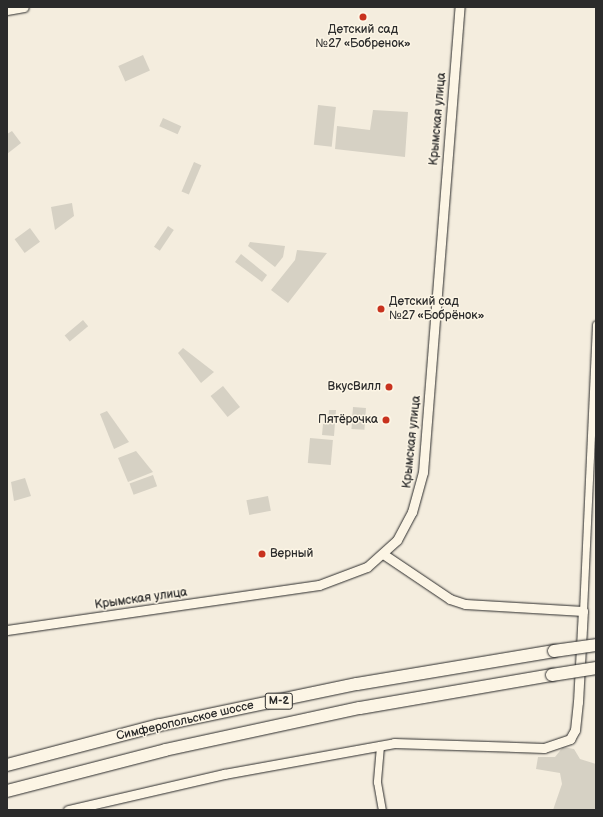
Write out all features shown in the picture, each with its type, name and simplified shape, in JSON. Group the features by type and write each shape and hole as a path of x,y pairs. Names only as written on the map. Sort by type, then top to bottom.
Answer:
{"highway":[{"name":"Симферопольское шоссе","path":"7,765 160,725 357,684 596,645"},
{"name":"Симферопольское шоссе","path":"7,790 165,750 352,710 596,668"}],"street":[{"path":"7,10 24,7"},
{"name":"Крымская улица","path":"7,630 319,585 367,567 383,554 406,526 419,493 423,472 460,7"},
{"path":"68,810 224,774 409,741 486,748 544,748 563,744 575,730 583,611 596,324"},
{"path":"383,554 450,599 465,604 583,611"},
{"path":"380,746 376,782 382,810"}],"shaded area":[{"path":"143,55 150,71 125,82 118,66"},
{"path":"318,105 336,107 332,147 314,145"},
{"path":"373,110 408,112 405,157 335,149 337,126 370,130"},
{"path":"163,118 181,126 178,134 159,126"},
{"path":"12,131 21,143 7,154 7,134"},
{"path":"194,162 201,165 189,195 181,191"},
{"path":"72,203 74,216 55,230 51,207"},
{"path":"168,226 174,230 160,251 154,247"},
{"path":"30,228 40,242 25,253 15,239"},
{"path":"250,242 285,246 283,257 275,267 248,246"},
{"path":"297,250 327,253 288,303 271,290 295,260"},
{"path":"241,254 267,275 262,282 235,262"},
{"path":"83,320 88,326 70,342 65,335"},
{"path":"183,348 214,372 201,383 178,353"},
{"path":"223,386 240,407 228,417 211,396"},
{"path":"353,407 366,408 364,430 351,429"},
{"path":"329,410 336,410 334,436 322,435 323,424 328,424"},
{"path":"107,411 129,442 114,449 100,414"},
{"path":"310,438 333,440 331,465 308,463"},
{"path":"136,451 153,472 128,482 118,458"},
{"path":"153,475 157,486 134,495 130,484"},
{"path":"25,478 31,496 14,501 11,482"},
{"path":"268,496 271,511 249,515 246,500"},
{"path":"563,747 574,749 580,759 596,764 596,810 553,810 562,784 560,773 536,769 538,757 555,757"}],"place":[{"name":"Детский сад №27 «Бобренок»","path":"363,17"},
{"name":"Детский сад №27 «Бобрёнок»","path":"381,309"},
{"name":"ВкусВилл","path":"389,387"},
{"name":"Пятёрочка","path":"386,420"},
{"name":"Верный","path":"262,554"}]}
